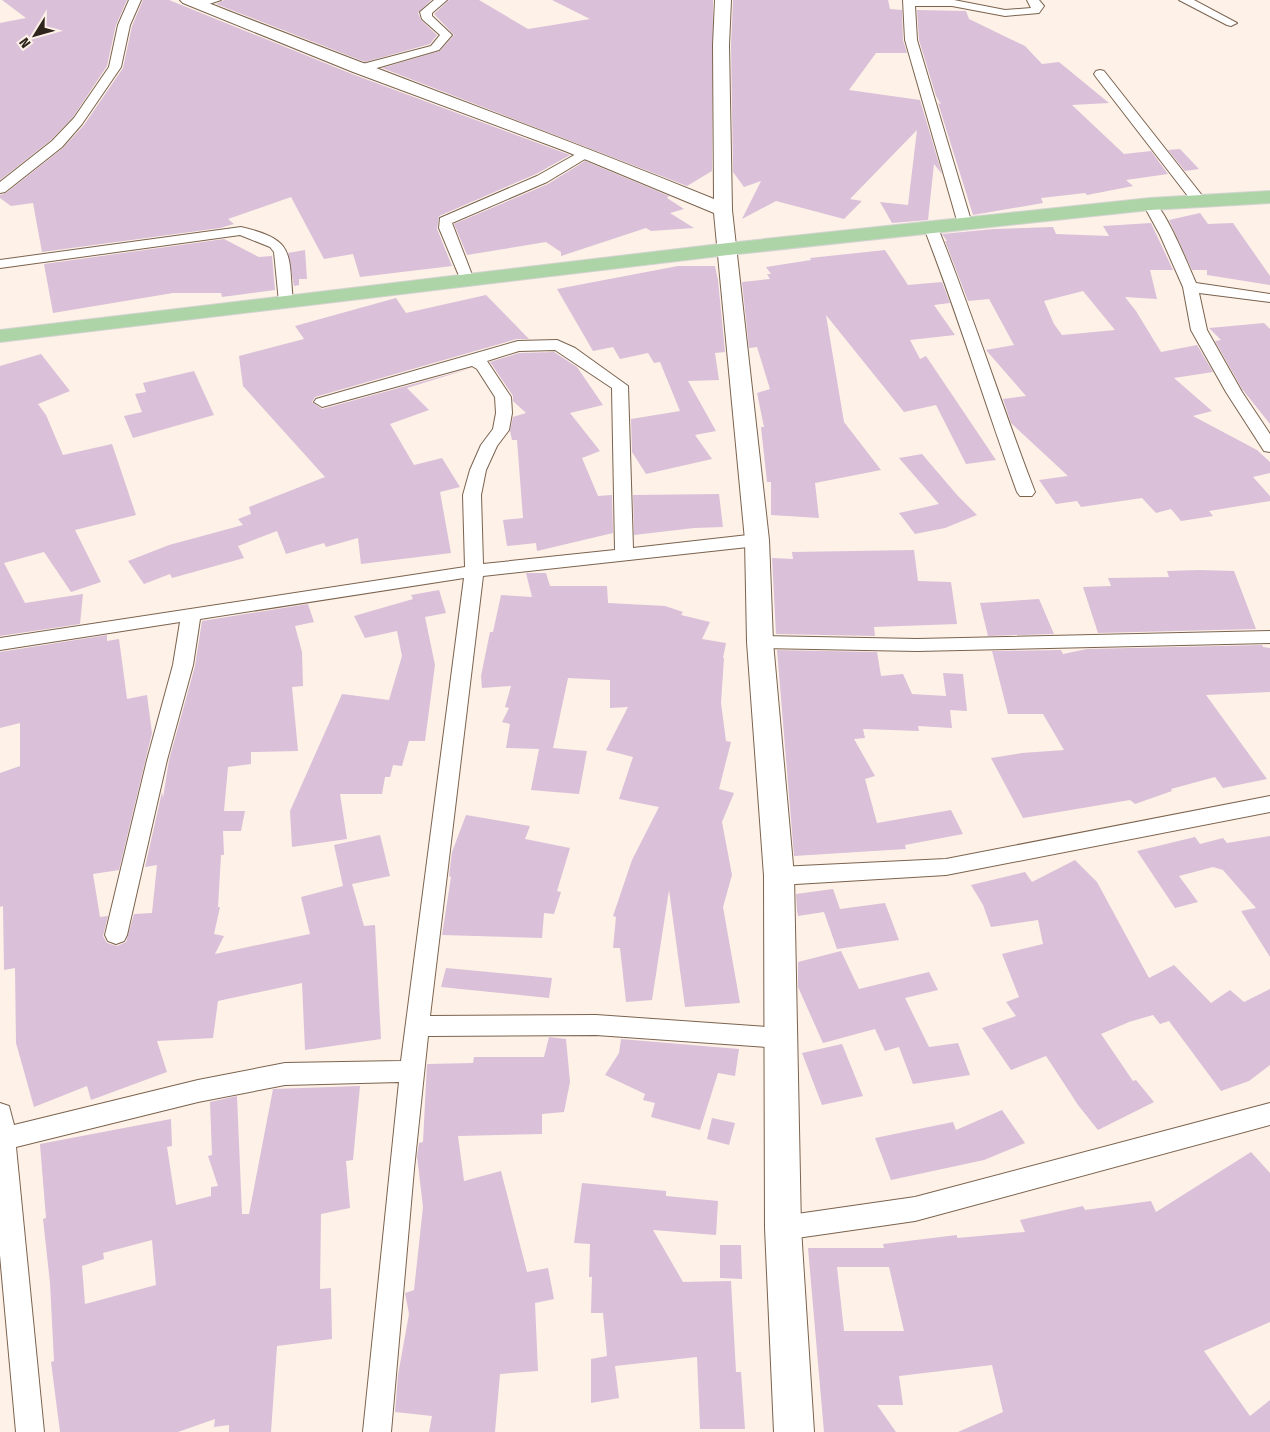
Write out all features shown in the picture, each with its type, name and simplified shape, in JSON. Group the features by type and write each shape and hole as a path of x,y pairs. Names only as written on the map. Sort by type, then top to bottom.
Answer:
{"main road":[{"path":"723,0 723,210 757,540 760,642 780,876 783,1228 794,1432"},
{"path":"201,2 359,69 585,153 723,210"},
{"path":"0,336 728,249 1150,204 1270,197"}],"street":[{"path":"0,189 57,144 78,121 115,67 124,26 135,0"},
{"path":"359,69 435,48 446,35 426,17 426,12 441,0"},
{"path":"966,224 910,40 909,1 952,3 1013,14 1034,11 1038,6 1033,0"},
{"path":"1185,0 1231,23"},
{"path":"1100,74 1199,201"},
{"path":"467,280 446,228 445,221 542,179 585,153"},
{"path":"1150,204 1168,235 1190,287 1198,330 1234,392 1270,446"},
{"path":"931,228 959,299 986,385 1026,492"},
{"path":"0,264 242,231 275,244 281,252 286,302"},
{"path":"1190,287 1270,298"},
{"path":"322,402 475,360 518,346 556,345 570,351 603,376 620,386 624,554"},
{"path":"377,1432 418,1026 474,571 472,496 478,470 489,445 501,430 504,413 503,397 484,366 475,360"},
{"path":"0,644 474,571 757,540"},
{"path":"116,935 157,760 183,665 191,614"},
{"path":"760,642 917,645 1270,637"},
{"path":"780,876 946,867 1270,804"},
{"path":"418,1026 596,1025 781,1038"},
{"path":"30,1432 1,1126 285,1074 413,1071"},
{"path":"783,1228 916,1209 1270,1114"}],"building":[{"path":"2,0 127,0 116,25 107,66 73,117 51,140 0,180 0,23 26,18"},
{"path":"143,0 169,0 352,74 570,155 536,174 439,216 437,229 452,266 360,277 353,254 324,259 291,197 228,219 234,224 220,228 42,252 33,203 11,206 0,198 0,195 6,193 63,148 84,125 123,68 132,26"},
{"path":"224,0 431,0 418,13 421,20 437,35 430,44 365,62 216,4"},
{"path":"449,0 479,0 528,29 590,19 552,0 713,0 712,171 687,186 382,68 440,51 454,35 434,14"},
{"path":"733,0 888,0 890,9 902,10 903,40 907,53 876,53 849,90 920,100 942,174 934,164 928,220 892,223 880,202 908,205 917,130 850,199 862,201 844,219 776,201 742,219 761,181 744,187 733,172 731,45"},
{"path":"917,10 966,11 969,19 1025,46 1042,64 1059,62 1109,103 1072,105 1124,154 1151,151 1168,174 1126,180 1133,186 1087,195 1085,193 1041,198 1043,203 973,215 938,103 941,104 936,96 919,40"},
{"path":"1180,149 1199,169 1185,171 1168,150"},
{"path":"585,161 669,196 667,198 684,209 670,213 694,228 651,231 646,228 561,256 561,252 546,242 467,255 454,224 548,184"},
{"path":"1200,213 1208,224 1233,223 1270,276 1270,285 1207,275 1207,270 1192,270 1169,220"},
{"path":"1151,223 1173,270 1150,270 1157,299 1125,297 1136,311 1161,352 1197,345 1213,372 1174,378 1212,411 1193,416 1257,450 1270,462 1270,473 1253,477 1270,496 1270,501 1209,511 1213,516 1181,521 1171,509 1156,513 1142,498 1081,507 1077,501 1056,504 1039,480 1068,476 1011,423 1003,399 1026,396 986,350 1014,345 989,299 968,301 945,241 947,241 942,234 994,229 1053,227 1056,234 1109,236 1103,226","holes":["1083,291 1115,330 1062,335 1054,324 1044,301"]},
{"path":"224,239 259,257 272,256 275,290 222,297 221,293 173,293 53,313 44,264"},
{"path":"305,250 307,279 299,279 299,285 294,286 288,253"},
{"path":"885,250 908,285 942,282 950,303 934,305 955,335 910,340 920,359 926,356 996,460 966,464 936,405 904,412 826,315 844,422 881,470 815,483 819,518 771,515 771,482 767,482 761,427 764,427 757,393 770,389 757,347 749,348 742,282 770,279 767,274 771,274 766,267 811,260 810,258"},
{"path":"678,266 715,266 718,280 725,352 715,353 719,380 688,381 716,431 695,435 712,459 646,474 632,452 631,419 680,411 660,362 654,363 648,353 620,359 613,347 593,351 557,289"},
{"path":"486,295 529,339 517,339 315,397 312,402 322,409 472,368 407,388 429,410 390,424 414,465 442,458 460,487 440,492 451,553 361,564 358,538 326,547 324,543 286,554 277,531 238,546 244,558 172,578 170,574 144,584 128,561 169,545 243,525 238,519 251,514 249,507 325,477 243,386 239,356 304,339 295,326 396,298 406,313"},
{"path":"1264,323 1270,329 1270,424 1242,389 1215,341 1221,340 1209,328"},
{"path":"554,352 577,367 603,405 570,413 600,451 582,458 598,496 612,495 613,533 537,551 536,543 507,546 503,520 523,518 517,440 512,440 510,431 513,417 526,413 513,401 513,396 490,362 519,353"},
{"path":"41,354 70,391 38,404 46,415 63,455 112,444 136,515 75,530 101,582 71,592 44,552 4,563 25,603 83,594 80,624 0,636 0,366"},
{"path":"194,371 214,415 133,438 124,416 142,412 135,394 146,392 143,383"},
{"path":"922,454 977,515 945,528 915,534 899,513 939,504 899,458"},
{"path":"719,494 723,527 694,528 634,535 633,495"},
{"path":"914,550 918,581 951,582 957,624 874,627 875,636 776,634 772,558 793,559 792,552"},
{"path":"1167,571 1234,571 1256,629 1098,633 1083,587 1111,586 1108,578 1169,577"},
{"path":"526,573 546,573 550,586 607,586 608,603 665,606 683,612 681,615 710,622 702,639 726,643 723,658 721,703 726,741 731,742 719,789 734,793 722,822 732,875 723,907 740,1003 685,1007 669,890 652,1000 626,1002 620,948 613,948 616,917 613,916 632,860 659,807 619,799 633,757 606,750 628,707 610,708 610,680 568,678 553,748 587,751 579,794 531,790 539,749 506,748 510,724 502,722 509,708 505,707 511,686 482,688 481,676 490,632 493,632 501,595 532,597"},
{"path":"439,590 446,613 425,617 435,665 425,741 409,741 402,766 393,765 390,777 385,777 382,794 340,794 347,839 292,847 290,811 342,694 389,700 402,656 397,631 365,638 354,616 413,599 411,595"},
{"path":"1039,599 1054,634 988,636 980,603"},
{"path":"308,604 314,622 295,626 302,652 303,686 292,687 298,751 251,752 251,764 228,767 224,811 245,811 241,831 223,831 224,855 221,855 218,907 220,907 214,934 224,936 215,954 310,934 301,897 343,886 334,845 380,835 390,876 352,884 364,926 375,925 381,1039 305,1050 302,983 218,1001 213,1038 157,1041 167,1072 91,1100 87,1086 34,1107 16,1043 15,968 4,970 3,906 0,907 0,773 20,766 20,723 0,728 0,652 107,635 107,641 119,639 127,699 147,695 152,733 119,870 93,874 100,917 108,916 103,936 107,943 117,946 126,942 134,914 152,913 157,865 145,867 162,792 163,798 169,760 195,666 202,621"},
{"path":"1262,645 1263,647 1270,648 1270,692 1206,695 1267,779 1223,788 1215,777 1171,789 1172,791 1135,804 1130,800 1023,818 991,758 1022,753 1064,750 1043,714 1008,714 992,651 1061,650 1063,654 1087,649"},
{"path":"777,650 877,652 881,676 903,674 912,694 946,696 943,673 963,674 967,711 950,710 952,728 918,726 919,731 863,729 865,738 854,739 875,776 865,779 877,823 951,810 963,834 905,845 906,849 794,856"},
{"path":"466,815 530,826 525,839 570,848 557,891 561,892 554,914 544,913 542,938 442,935 451,877 449,876 452,852"},
{"path":"1270,836 1270,957 1241,911 1256,908 1223,870 1213,867 1179,876 1198,902 1175,908 1137,851 1195,837 1200,844 1223,838 1227,843"},
{"path":"1075,860 1097,882 1149,978 1174,965 1211,1003 1230,990 1244,1002 1270,989 1270,1065 1249,1081 1221,1091 1169,1021 1160,1024 1153,1015 1129,1022 1101,1034 1133,1081 1136,1080 1154,1102 1098,1130 1078,1105 1046,1056 1011,1070 982,1028 1016,1016 1006,1002 1019,997 1002,954 1043,944 1038,920 991,927 983,905 971,885 1025,872 1032,882"},
{"path":"833,889 840,909 885,903 899,940 837,949 824,912 798,916 797,911 796,894"},
{"path":"841,951 859,989 929,972 938,990 905,998 929,1047 958,1043 970,1075 913,1084 899,1047 885,1051 875,1029 823,1043 798,987 798,962"},
{"path":"446,968 552,978 549,998 441,987"},
{"path":"549,1037 566,1039 570,1082 564,1112 542,1114 542,1134 458,1136 464,1181 501,1171 527,1272 548,1268 554,1299 535,1303 538,1371 500,1374 495,1432 429,1432 432,1416 395,1412 398,1375 409,1314 405,1293 414,1290 423,1207 417,1156 419,1143 423,1142 427,1064 473,1063 474,1057 544,1057"},
{"path":"621,1039 739,1049 735,1076 718,1073 700,1130 651,1117 655,1103 643,1100 645,1094 605,1075 619,1053"},
{"path":"842,1044 863,1096 822,1105 802,1053"},
{"path":"360,1086 353,1160 346,1161 350,1208 321,1214 320,1289 331,1288 332,1339 277,1346 271,1432 229,1432 229,1425 214,1427 215,1419 178,1432 60,1432 51,1362 54,1361 50,1283 43,1219 46,1218 40,1144 171,1119 172,1146 167,1147 176,1205 211,1196 211,1187 218,1186 208,1156 212,1155 210,1102 237,1096 242,1214 249,1214 273,1089","holes":["152,1240 156,1285 85,1304 82,1266 104,1259 103,1253"]},
{"path":"1002,1110 1025,1143 984,1160 891,1180 875,1138 953,1122 956,1130"},
{"path":"712,1118 735,1123 729,1145 707,1139"},
{"path":"1251,1152 1270,1173 1270,1322 1204,1351 1250,1416 1270,1400 1270,1432 958,1432 1003,1412 992,1365 899,1376 903,1405 877,1405 896,1432 824,1432 808,1248 884,1248 883,1244 957,1235 957,1238 1025,1232 1020,1220 1083,1206 1085,1210 1151,1201 1156,1212","holes":["837,1267 889,1267 904,1331 844,1331"]},
{"path":"582,1183 666,1191 666,1196 718,1201 716,1235 653,1230 683,1282 731,1281 736,1372 741,1372 745,1429 700,1429 697,1357 615,1366 619,1398 591,1403 591,1359 607,1356 603,1313 591,1313 592,1277 589,1277 590,1244 574,1243"},
{"path":"720,1245 741,1245 742,1279 720,1278"}]}
